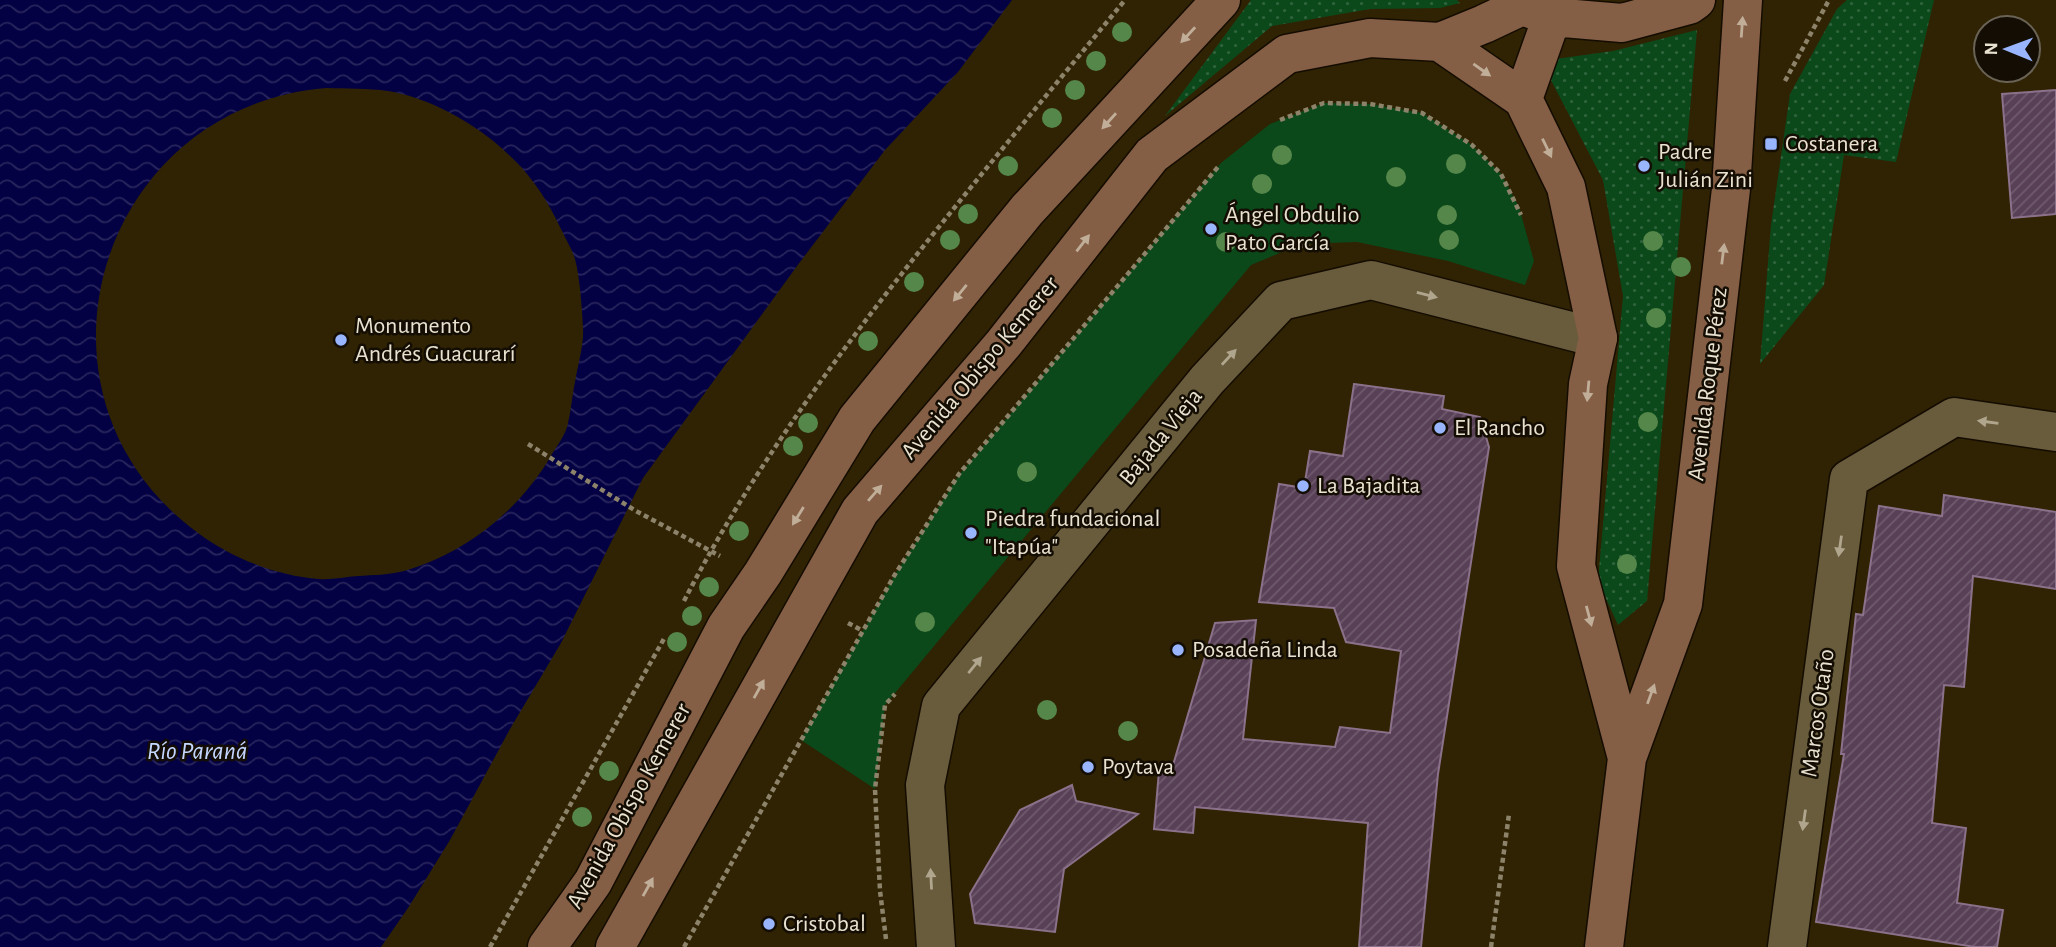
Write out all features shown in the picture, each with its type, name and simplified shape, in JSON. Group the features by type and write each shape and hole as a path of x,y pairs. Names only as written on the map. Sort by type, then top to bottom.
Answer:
{"main road":[{"name":"Avenida Obispo Kemerer","path":"547,947 593,881 726,627 857,419 1027,210 1221,0"},
{"path":"1523,99 1529,7 1622,23 1689,5 1696,0"},
{"name":"Avenida Roque Pérez","path":"1604,947 1628,758 1683,604 1731,189 1743,0"},
{"name":"Avenida Obispo Kemerer","path":"615,947 860,511 1004,343 1152,155 1287,54 1370,38 1440,42 1529,7"},
{"path":"1440,42 1523,99"},
{"name":"Avenida Roque Pérez","path":"1523,99 1566,187 1598,338 1588,384 1576,566 1628,758"}],"street":[{"name":"Bajada Vieja","path":"936,947 925,785 941,706 1207,380 1281,301 1371,280 1598,338"},
{"name":"Marcos Otaño","path":"1787,947 1850,479 1954,417 2056,432"}],"path":[{"path":"1780,91 1829,0"},
{"path":"1270,124 1324,103 1370,104 1422,113 1472,145 1501,174 1519,207"},
{"path":"684,947 894,576 959,474 1221,163"},
{"path":"528,444 636,511"},
{"path":"875,789 880,891 887,947"},
{"path":"1491,947 1509,814"}],"green space":[{"path":"1251,0 1457,0 1460,3 1440,8 1370,9 1272,26 1165,116"},
{"path":"1847,0 1934,0 1896,162 1844,155 1824,285 1760,364 1771,225 1790,94 1837,9"},
{"path":"1697,30 1647,601 1618,625 1598,581 1623,296 1603,180 1541,61 1613,51"},
{"path":"1324,103 1370,104 1422,113 1472,145 1501,174 1519,207 1534,261 1525,285 1448,261 1357,242 1301,244 1251,265 885,705 875,789 801,740 894,576 959,475 1221,163 1270,124"}],"water":[{"name":"Río Paraná","path":"0,0 1012,0 958,72 885,150 643,478 561,643 510,729 450,840 381,947 0,947","holes":["326,88 388,91 430,103 481,132 515,160 540,192 574,255 583,334 566,431 539,474 507,511 470,541 427,563 393,573 324,579 271,570 225,550 198,533 140,475 107,408 96,337 106,266 136,201 183,146 247,107"]}],"building":[{"path":"2056,90 2056,214 2012,218 2002,94"},
{"path":"1354,384 1444,396 1442,409 1480,417 1489,447 1438,774 1421,947 1359,947 1368,823 1195,807 1193,833 1154,829 1159,771 1171,772 1215,623 1256,620 1243,739 1335,747 1340,727 1390,733 1401,651 1346,642 1334,608 1259,602 1279,484 1304,488 1310,451 1343,456"},
{"path":"1944,495 2056,512 2056,589 1973,576 1964,687 1944,685 1932,823 1966,828 1957,903 2003,910 1997,947 1975,947 1816,922 1844,754 1841,754 1856,614 1863,615 1879,506 1942,516"},
{"path":"1072,785 1076,801 1138,814 1064,869 1055,932 975,923 970,894 1020,810"}],"place":[{"name":"Costanera","path":"1771,144"},
{"name":"Padre Julián Zini","path":"1644,166"},
{"name":"Ángel Obdulio Pato García","path":"1211,229"},
{"name":"Monumento Andrés Guacurarí","path":"341,340"},
{"name":"El Rancho","path":"1440,428"},
{"name":"La Bajadita","path":"1303,486"},
{"name":"Piedra fundacional \"Itapúa\"","path":"971,533"},
{"name":"Posadeña Linda","path":"1178,650"},
{"name":"Poytava","path":"1088,767"},
{"name":"Cristobal","path":"769,924"}]}
